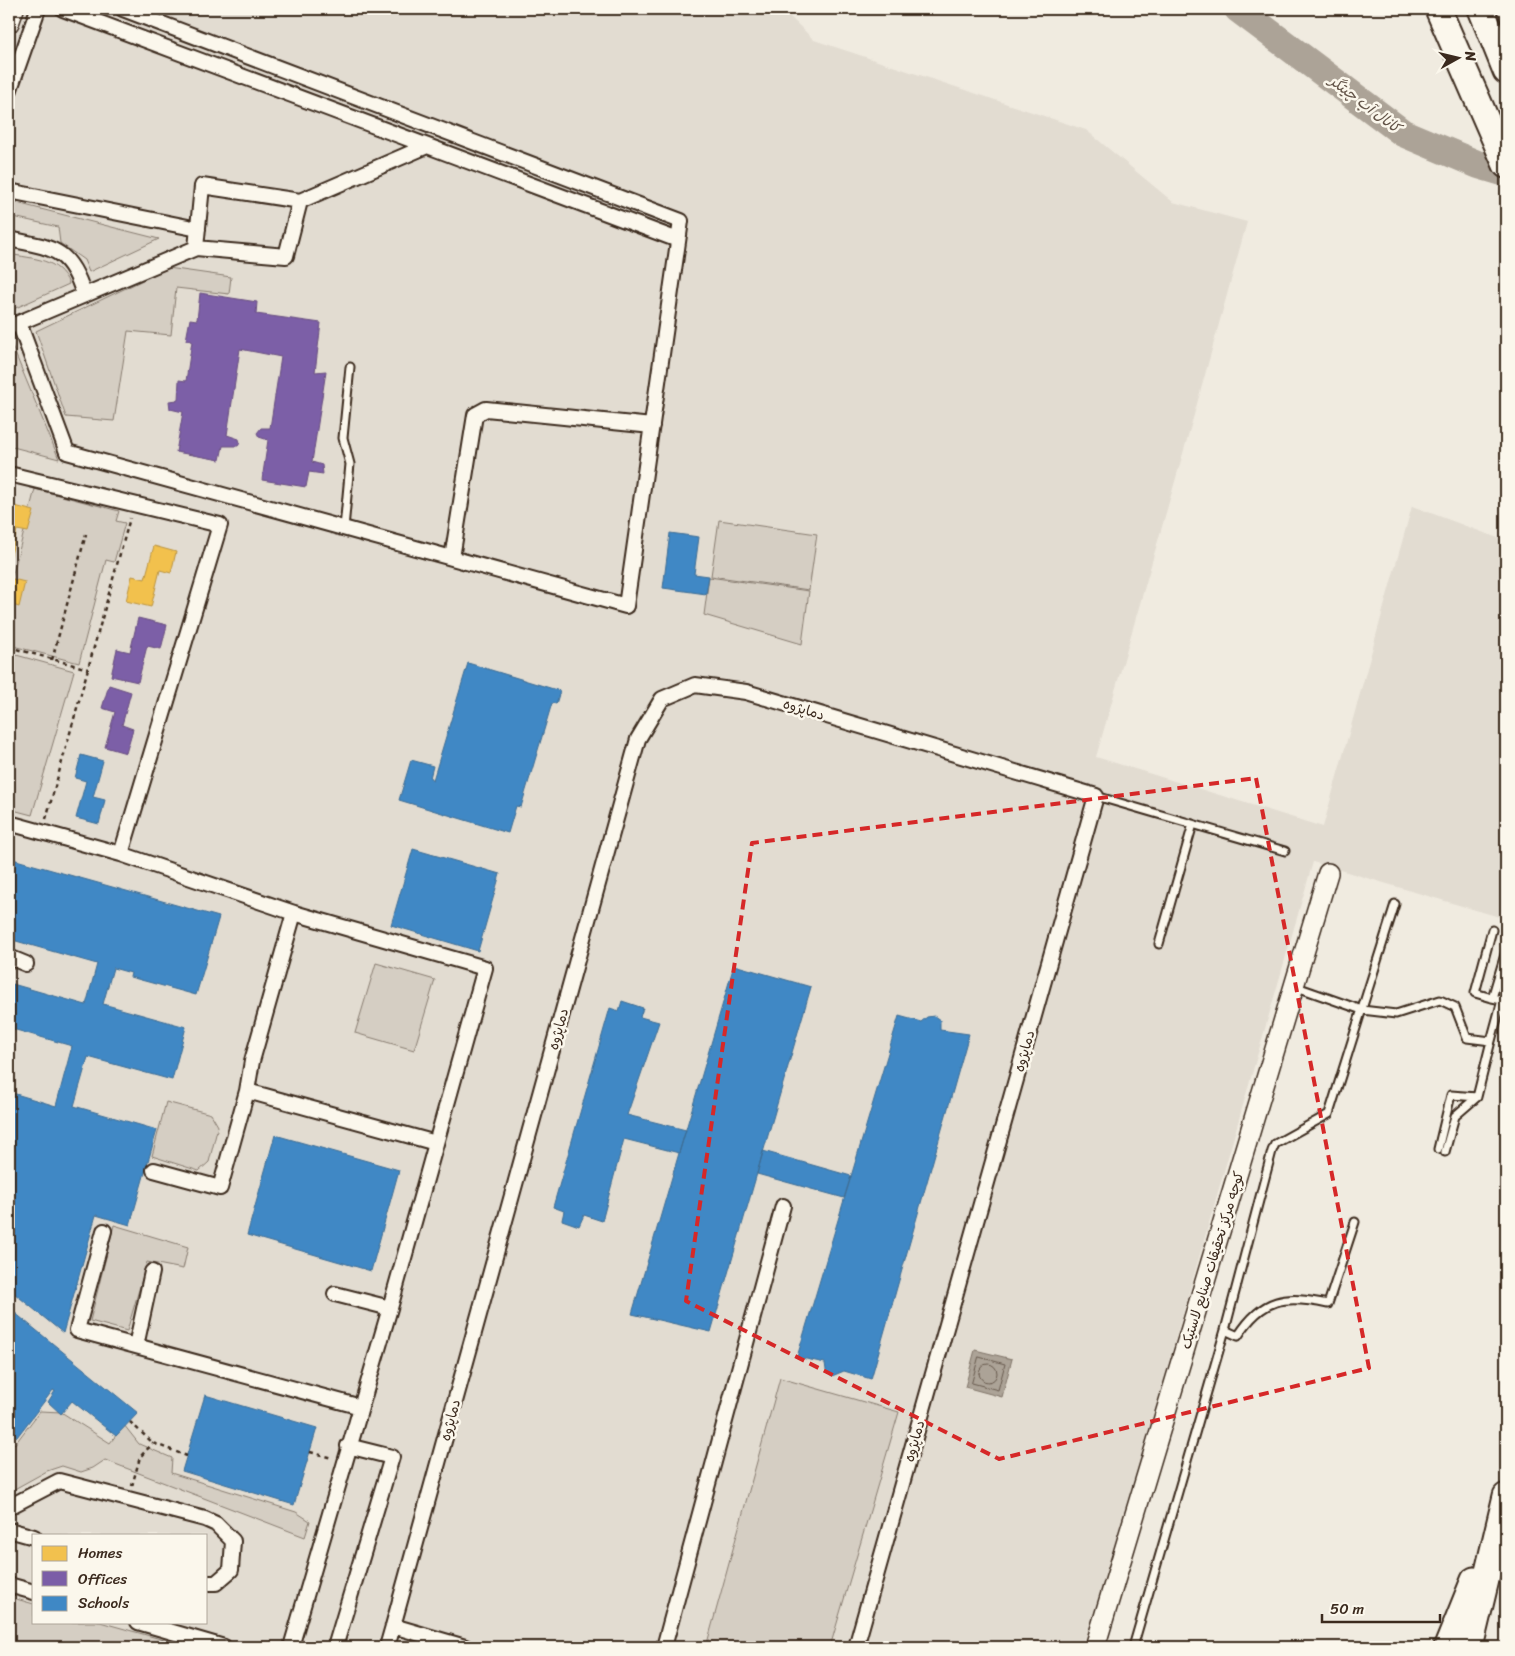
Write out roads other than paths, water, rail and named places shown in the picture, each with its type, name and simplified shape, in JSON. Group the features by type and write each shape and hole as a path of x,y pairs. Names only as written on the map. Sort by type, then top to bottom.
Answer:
{"highway":[{"path":"1438,9 1506,165"},
{"path":"1481,9 1506,71"},
{"path":"1470,1647 1506,1496"},
{"path":"1447,1647 1452,1629 1499,1523"}],"street":[{"path":"9,23 14,9"},
{"path":"9,92 38,9"},
{"path":"62,9 678,240"},
{"path":"123,9 681,221 626,606 67,452 14,325 196,248 286,256 300,201"},
{"path":"196,248 202,186 300,201 427,146"},
{"path":"9,191 198,229"},
{"path":"9,239 61,252 78,273 84,295"},
{"path":"452,558 475,415 486,409 652,426"},
{"path":"9,474 220,525 122,854"},
{"name":"دماپژوه","path":"387,1647 638,739 662,699 694,685 746,692 1096,796 856,1647"},
{"path":"9,823 122,854 294,913 485,968 390,1308 343,1461 290,1647"},
{"name":"کوچه مرکز تحقیقات صنایع لاستیک","path":"1095,1647 1328,873"},
{"path":"154,1170 220,1188 247,1091 252,1061 294,913"},
{"path":"9,957 26,964"},
{"path":"247,1091 436,1143"},
{"path":"664,1647 783,1206"},
{"path":"104,1231 77,1330 361,1407"},
{"path":"136,1346 152,1272"},
{"path":"335,1294 390,1308"},
{"path":"335,1647 392,1457 348,1446"},
{"path":"9,1507 59,1481 205,1519 216,1524 233,1541 231,1570 216,1583 208,1583"},
{"path":"9,1530 32,1536"},
{"path":"9,1585 32,1591"},
{"path":"145,1624 224,1647"},
{"path":"393,1626 465,1647"}],"lane":[{"path":"344,528 350,464 343,438 350,367"},
{"path":"1096,796 1285,851"},
{"path":"1159,944 1193,824"},
{"path":"1133,1647 1225,1330 1275,1144 1328,1114 1395,904"},
{"path":"1477,1097 1451,1095 1441,1151 1455,1116 1477,1097 1502,1000 1475,993 1492,930"},
{"path":"1492,998 1506,951"},
{"path":"1294,986 1362,1010 1396,1014 1440,1000 1454,1007 1466,1038 1491,1041"},
{"path":"1225,1330 1238,1336 1249,1318 1270,1303 1301,1298 1328,1304 1355,1222"}],"water":[{"path":"975,1350 1012,1359 1002,1397 965,1387"}],"waterway":[{"name":"کانال آب چیتگر","path":"1238,9 1403,133 1479,165 1506,173"}]}
